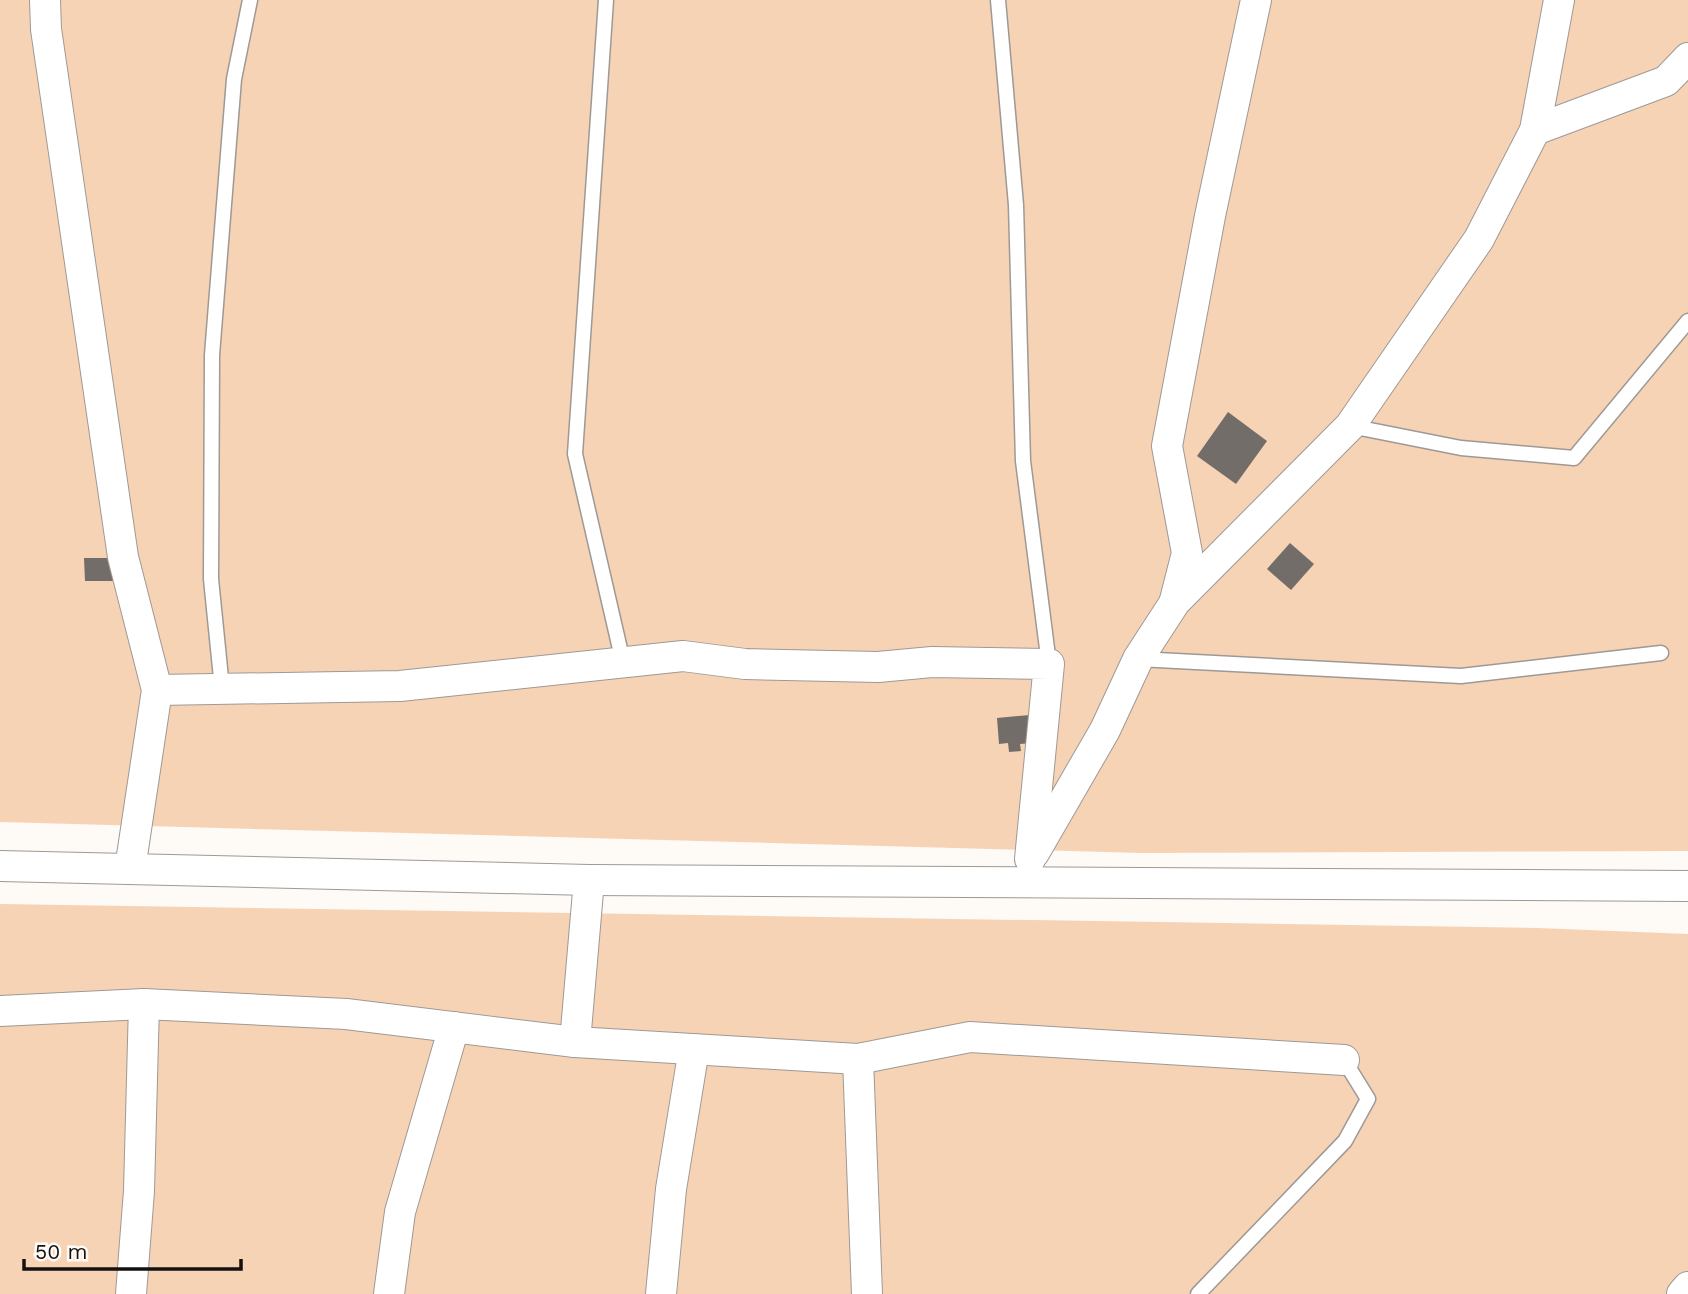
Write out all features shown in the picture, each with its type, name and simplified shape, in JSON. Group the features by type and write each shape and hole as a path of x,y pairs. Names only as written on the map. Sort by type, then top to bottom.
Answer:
{"street":[{"path":"45,0 46,29 123,558 157,690 130,869"},
{"path":"1175,602 1187,553 1167,446 1210,216 1256,0"},
{"path":"1024,871 1105,730 1139,659 1175,602 1350,426 1479,239 1535,130 1559,0"},
{"path":"1535,130 1667,81 1688,58"},
{"path":"157,690 400,686 683,656 745,664 878,667 932,662 1048,664 1024,871"},
{"path":"0,866 589,880 1024,871 1688,887"},
{"path":"575,1041 589,880"},
{"path":"131,1294 139,1191 144,1004"},
{"path":"0,1010 144,1004 346,1014 575,1041 858,1059 970,1037 1344,1060"},
{"path":"389,1294 400,1212 454,1027"},
{"path":"661,1294 671,1189 694,1049"},
{"path":"858,1059 867,1294"},
{"path":"1682,1294 1688,1287"}],"lane":[{"path":"222,688 211,579 212,355 234,79 250,0"},
{"path":"606,0 575,454 623,662"},
{"path":"998,0 1016,205 1023,461 1048,664"},
{"path":"1350,426 1461,448 1574,458 1688,321"},
{"path":"1139,659 1461,676 1661,653"},
{"path":"1198,1294 1345,1141 1368,1099 1344,1060"}],"shaded area":[{"path":"0,0 1688,0 1688,851 1141,853 0,822"},
{"path":"0,904 1538,928 1688,934 1688,1294 0,1294"}],"building":[{"path":"1228,412 1267,441 1236,484 1197,456"},
{"path":"1290,543 1314,564 1291,590 1267,569"},
{"path":"84,558 113,558 114,581 85,581"},
{"path":"1030,715 1033,743 1020,744 1021,751 1009,752 1008,743 999,744 997,718"}]}
